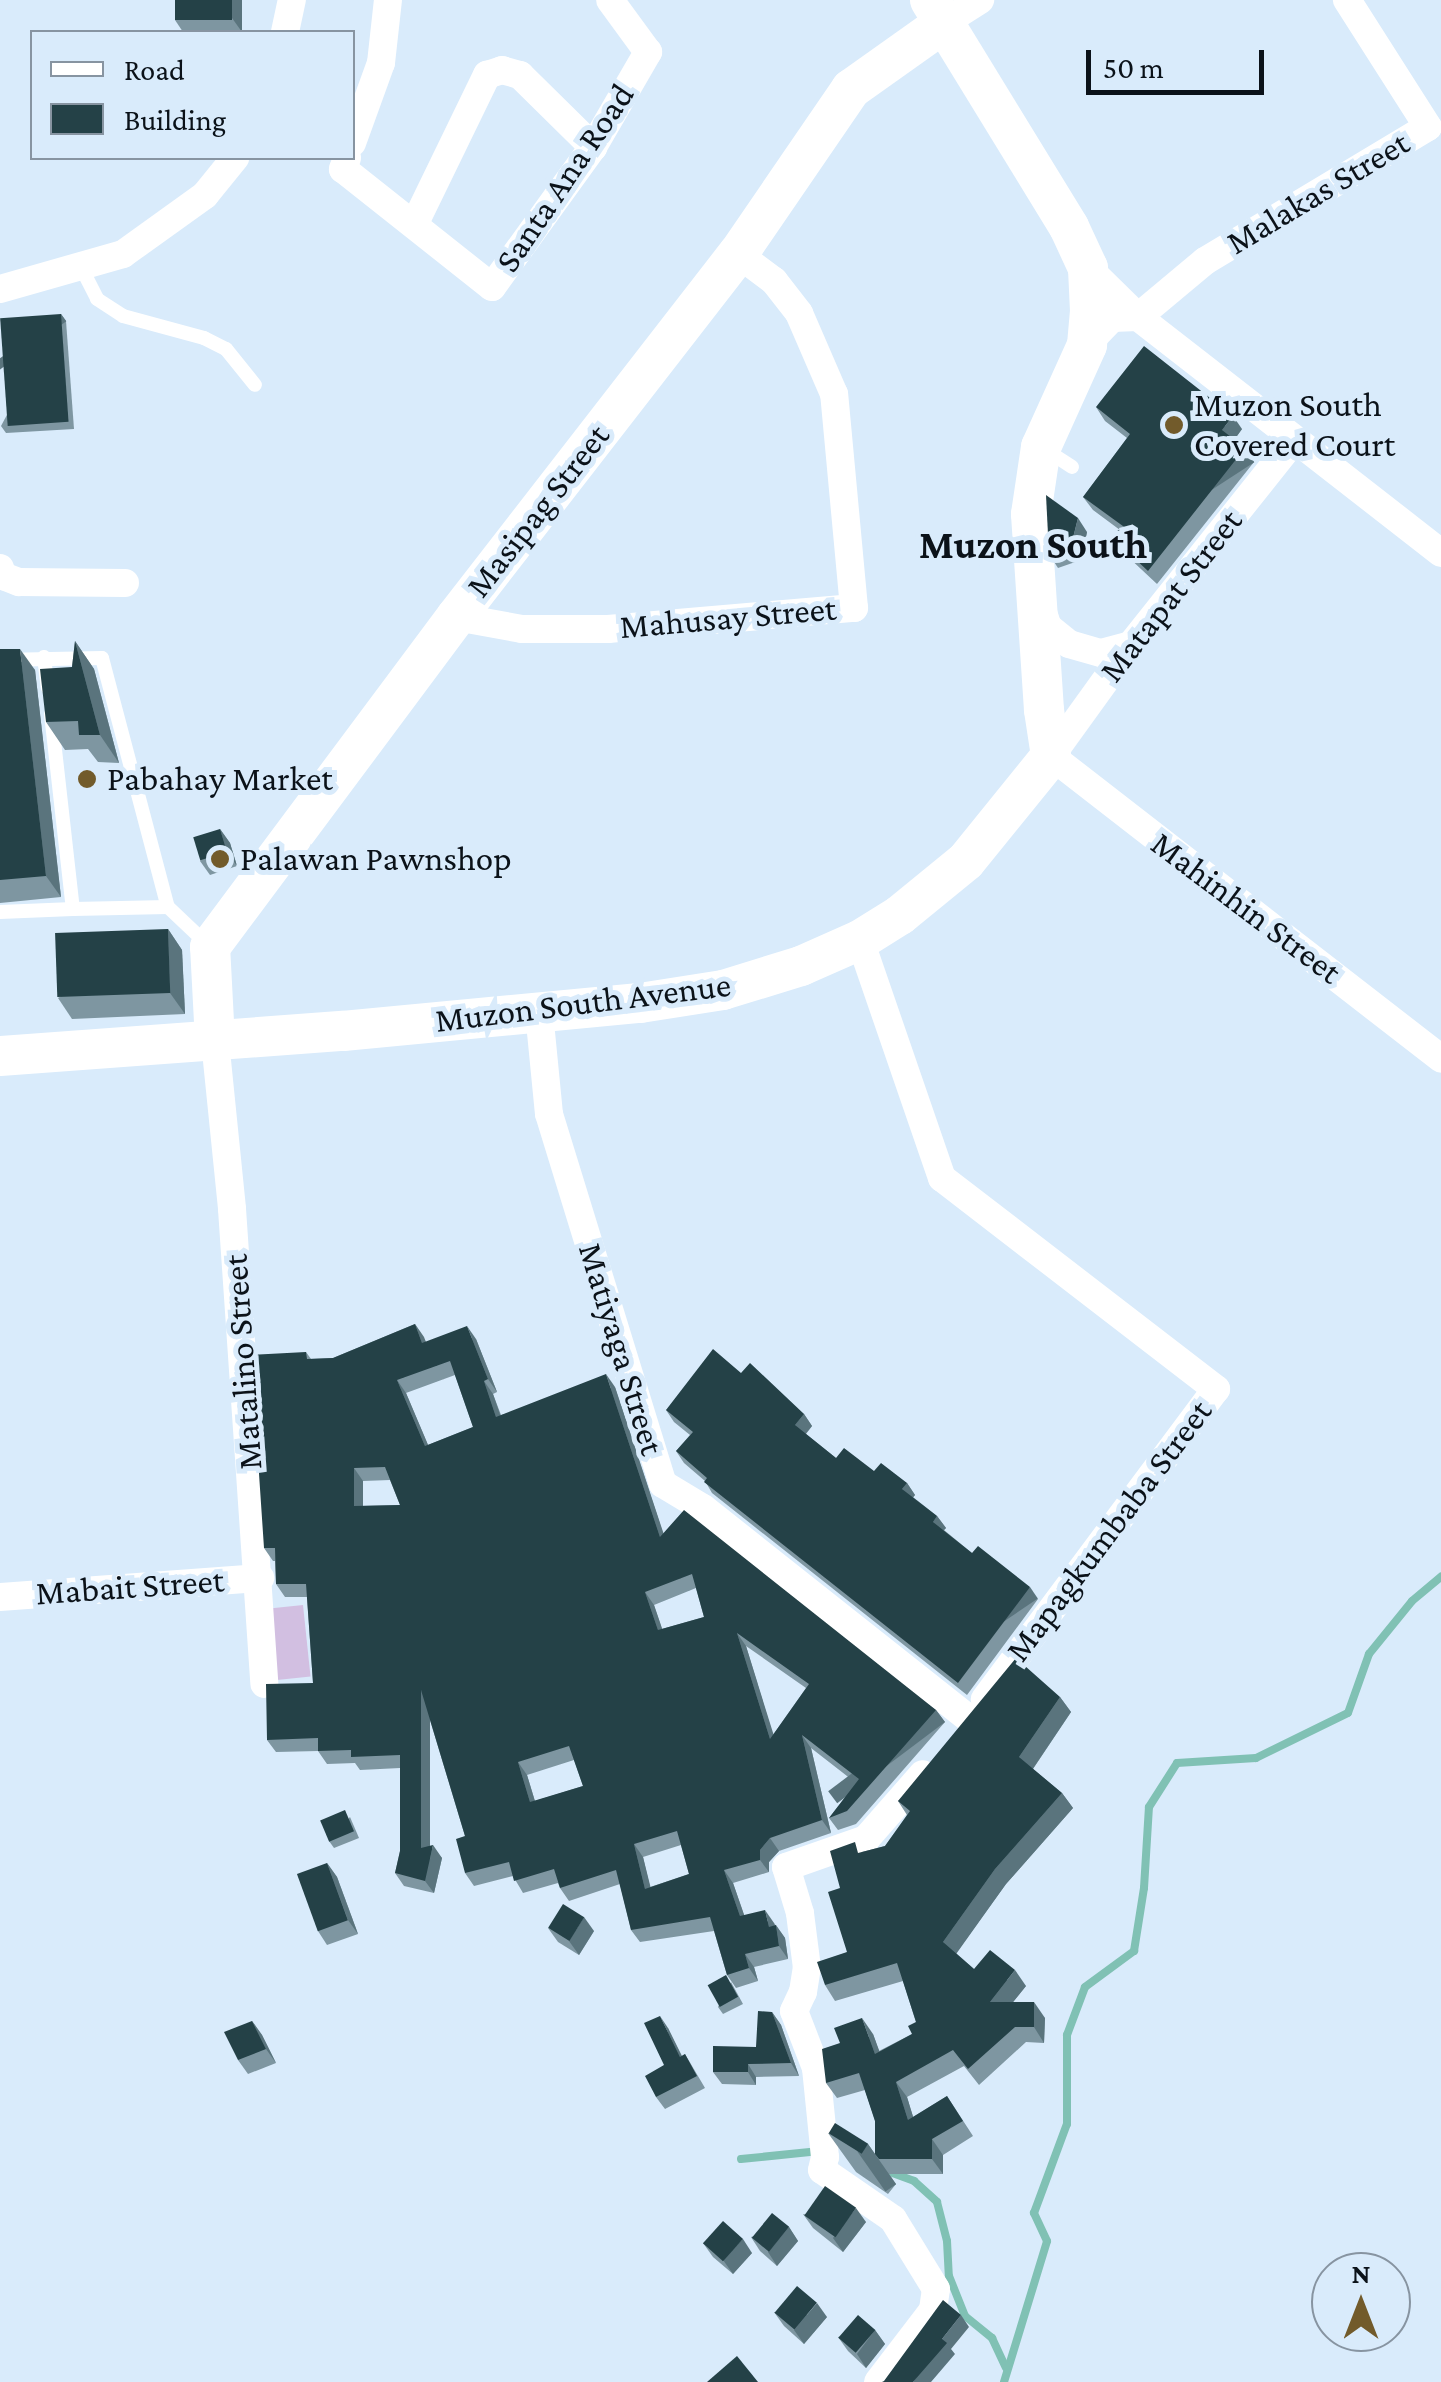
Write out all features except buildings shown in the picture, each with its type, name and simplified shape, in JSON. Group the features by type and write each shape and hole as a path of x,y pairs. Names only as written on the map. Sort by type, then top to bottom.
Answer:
{"street":[{"path":"285,30 292,0"},
{"path":"355,135 381,64 388,0"},
{"name":"Santa Ana Road","path":"346,160 343,170 492,287 594,148 648,52 610,0"},
{"path":"980,0 937,11 1034,166 1088,268 1138,317 1441,552"},
{"name":"Malakas Street","path":"1138,317 1206,261 1428,127 1346,0"},
{"name":"Masipag Street","path":"210,947 456,617 738,254 851,88 937,11"},
{"path":"415,223 487,75 502,70 520,75 594,148"},
{"path":"0,289 122,254 205,196 233,160"},
{"name":"Mahusay Street","path":"456,617 522,629 608,629 854,608 834,394 799,313 774,282 738,254"},
{"path":"1052,756 1044,710 1031,514 1057,457 1088,343 1088,268"},
{"path":"1088,343 1112,318 1138,317"},
{"name":"Matapat Street","path":"1052,756 1130,645 1294,440"},
{"path":"0,568 3,576 18,582 125,583"},
{"path":"1036,592 1048,627 1068,644 1101,654 1130,645"},
{"name":"Muzon South Avenue","path":"0,1056 539,1012 723,990 801,966 860,940 900,915 966,861 1052,756"},
{"name":"Mahinhin Street","path":"1052,756 1441,1060"},
{"name":"Mapagkumbaba Street","path":"860,940 942,1178 1216,1389 970,1720"},
{"path":"210,947 216,1041"},
{"name":"Matiyaga Street","path":"539,1012 549,1114 663,1484 703,1508 970,1720"},
{"name":"Matalino Street","path":"216,1041 260,1578 264,1684"},
{"name":"Mabait Street","path":"0,1596 260,1578"},
{"path":"878,2382 933,2310 936,2289 893,2220 823,2157 816,2068 794,2007 803,1992 807,1968 800,1912 786,1868 866,1839 970,1720"}],"lane":[{"path":"80,265 97,299 122,316 204,338 226,349 255,385"},
{"path":"44,658 73,909"},
{"path":"0,660 102,658 168,907 210,947"},
{"path":"0,912 168,907"}],"shaded area":[{"path":"303,1605 311,1677 263,1682 255,1610"}],"waterway":[{"path":"1004,2382 1047,2241 1034,2213 1067,2124 1067,2035 1085,1987 1134,1951 1144,1888 1149,1807 1177,1763 1256,1758 1348,1713 1369,1654 1412,1601 1441,1577"},
{"path":"741,2159 820,2151"},
{"path":"887,2171 914,2181 937,2202 947,2241 949,2276 965,2316 992,2338 1006,2368"}],"place":[{"name":"Muzon South Covered Court","path":"1174,425"},
{"name":"Pabahay Market","path":"87,779"},
{"name":"Palawan Pawnshop","path":"220,859"}],"district":[{"name":"Muzon South","path":"1033,545"}]}
